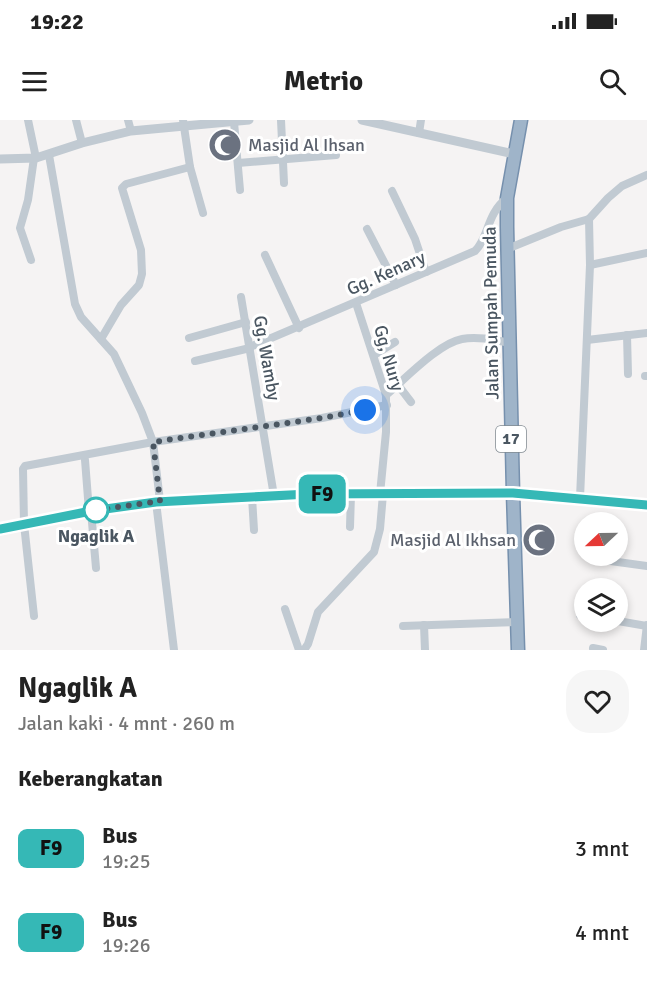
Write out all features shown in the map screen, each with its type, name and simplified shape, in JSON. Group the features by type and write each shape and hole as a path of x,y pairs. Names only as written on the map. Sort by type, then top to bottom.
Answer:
{"highway":[{"name":"Jalan Sumpah Pemuda","path":"518,650 507,203 521,120"}],"main road":[{"path":"0,529 90,511 158,502 274,496 513,493 647,505"}],"street":[{"path":"28,120 35,158 28,200 20,228 31,260"},
{"path":"76,120 82,143"},
{"path":"128,120 131,131"},
{"path":"281,120 284,183"},
{"path":"362,120 514,154"},
{"path":"419,133 421,120"},
{"path":"0,159 50,155 82,143 131,131 184,123 241,121 238,164 240,190"},
{"path":"184,123 190,167 203,213"},
{"path":"50,155 75,304 81,317 120,364 153,442 174,650"},
{"path":"238,164 336,155"},
{"path":"101,339 121,305 139,285 142,274 141,250 122,188 126,184 190,167"},
{"path":"507,249 561,227 589,219 622,186 647,175"},
{"path":"392,191 415,239 426,272"},
{"name":"Gg. Kenary","path":"195,360 250,348 477,250 491,217 500,203 507,203"},
{"path":"580,498 590,264 589,219"},
{"path":"367,229 396,285"},
{"path":"590,264 647,253"},
{"path":"265,255 299,328"},
{"name":"Gg. Wamby","path":"241,297 274,496"},
{"name":"Gg, Nury","path":"301,650 308,644 318,612 374,552 380,528 386,395 356,303"},
{"path":"189,338 246,322"},
{"path":"587,340 647,333"},
{"path":"627,335 628,374"},
{"path":"386,395 440,350 458,340 475,339 510,343"},
{"path":"374,355 395,342"},
{"path":"398,385 411,402"},
{"path":"34,616 24,524 23,468 32,463 153,442 322,418 387,405"},
{"path":"84,460 96,568"},
{"path":"350,526 351,494"},
{"path":"252,497 254,530"},
{"path":"628,563 647,566"},
{"path":"285,609 301,650"},
{"path":"403,626 517,622"},
{"path":"628,622 647,625 644,650"},
{"path":"424,625 425,650"},
{"path":"593,648 603,650"}],"bus line":[{"name":"F9","path":"0,529 91,511 156,502 309,494 513,493 647,505"}],"place":[{"name":"Masjid Al Ihsan","path":"225,145"},
{"name":"Ngaglik A","path":"96,510"},
{"name":"Masjid Al Ikhsan","path":"539,540"}],"route":[{"path":"96,510 91,511 160,501 153,442 365,410"}]}
